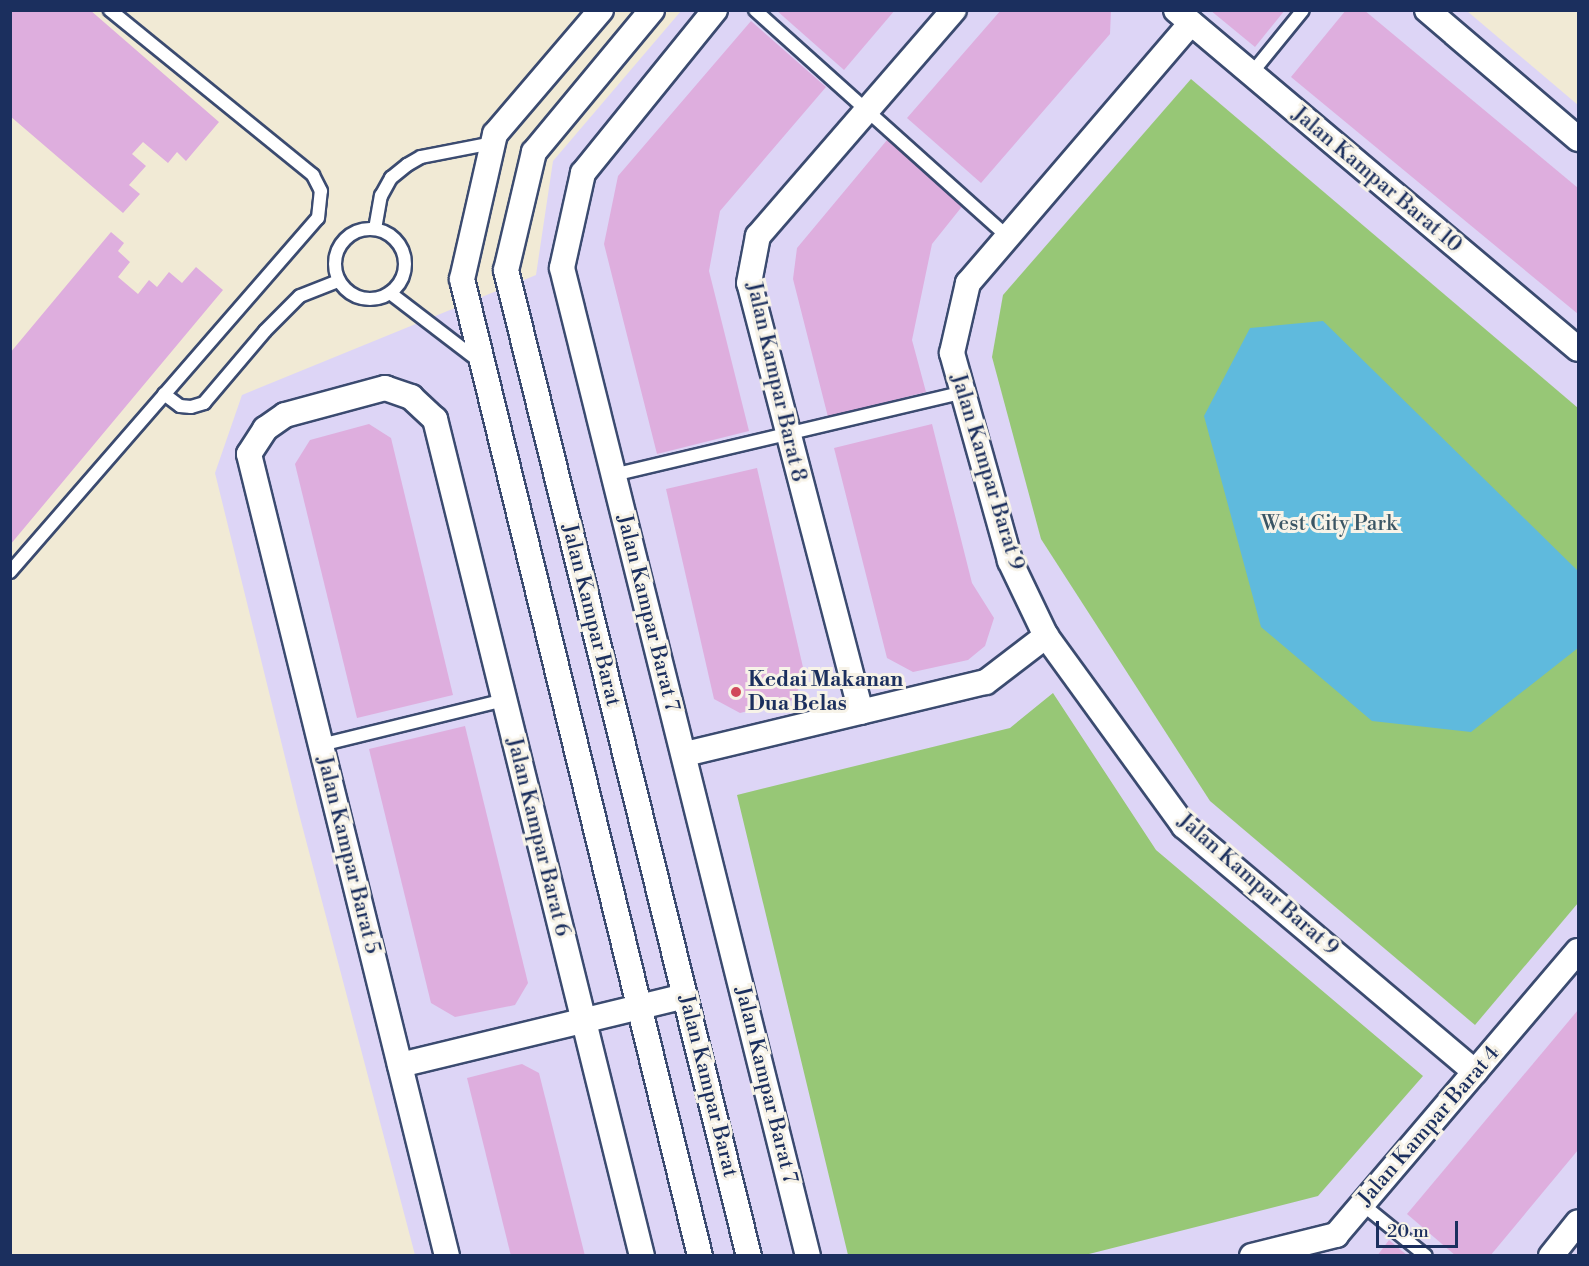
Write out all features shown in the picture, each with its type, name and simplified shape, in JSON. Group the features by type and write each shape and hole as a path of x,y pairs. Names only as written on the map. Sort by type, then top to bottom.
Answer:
{"street":[{"path":"601,10 495,134 462,279 700,1256"},
{"name":"Jalan Kampar Barat","path":"652,10 534,152 506,270 749,1256"},
{"name":"Jalan Kampar Barat 7","path":"715,10 583,173 562,268 685,754 808,1256"},
{"name":"Jalan Kampar Barat 8","path":"861,712 749,283 758,236 954,10"},
{"path":"1427,10 1578,139"},
{"name":"Jalan Kampar Barat 10","path":"1183,17 1578,349"},
{"name":"Jalan Kampar Barat 9","path":"1183,17 968,283 952,353 1010,561 1046,636 1184,826 1475,1072"},
{"name":"Jalan Kampar Barat 6","path":"249,454 265,429 285,415 385,388 411,397 435,419 642,1256"},
{"name":"Jalan Kampar Barat 5","path":"249,454 447,1256"},
{"path":"685,754 986,682 1046,636"},
{"name":"Jalan Kampar Barat 4","path":"1252,1256 1336,1235 1578,951"},
{"path":"400,1065 686,996"},
{"path":"1551,1256 1578,1222"}],"lane":[{"path":"10,572 318,218 321,191 313,175 110,10"},
{"path":"755,10 1007,236"},
{"path":"1251,74 1303,10"},
{"path":"375,229 381,196 391,178 407,165 421,157 493,143"},
{"path":"364,228 375,229 396,239 405,261 399,285 390,293 367,300 356,297 338,281 334,259 344,238 364,228"},
{"path":"164,394 180,406 191,407 204,403 265,331 300,296 338,281"},
{"path":"390,293 483,363"},
{"path":"613,475 963,392"},
{"path":"321,745 504,700"},
{"path":"1362,1204 1426,1256"}],"shaded area":[{"path":"681,11 1467,11 1578,105 1578,1255 415,1255 298,810 215,473 242,395 536,275 553,161"}],"green space":[{"name":"West City Park","path":"1191,79 1578,408 1578,903 1475,1025 1210,801 1041,539 992,357 1003,295"},
{"path":"1053,693 1156,850 1423,1076 1318,1196 1085,1255 848,1255 737,795 1010,728"}],"water":[{"path":"1323,321 1578,571 1578,648 1471,732 1372,721 1261,627 1204,416 1250,328"}],"building":[{"path":"10,10 90,10 219,122 186,161 177,152 168,163 143,142 132,154 146,166 129,185 140,194 123,213 10,116"},
{"path":"776,10 895,10 844,70"},
{"path":"1001,10 1111,10 1110,34 981,183 907,118"},
{"path":"1210,10 1285,10 1255,47"},
{"path":"1346,10 1364,10 1578,188 1578,314 1291,77"},
{"path":"751,21 826,87 720,211 709,271 749,431 657,454 604,244 618,176"},
{"path":"887,140 964,204 932,244 912,340 926,392 828,417 793,279 797,248"},
{"path":"111,232 124,243 118,251 130,262 118,277 138,294 149,280 157,287 169,272 182,283 196,267 223,290 10,545 10,353"},
{"path":"369,424 391,438 453,695 357,718 295,464 310,440"},
{"path":"932,424 972,583 994,618 985,646 968,660 913,672 887,658 834,448"},
{"path":"757,468 805,676 793,700 740,713 714,699 666,489"},
{"path":"465,726 528,983 515,1005 455,1017 431,1003 369,749"},
{"path":"1578,1010 1578,1150 1490,1256 1456,1256 1407,1214"},
{"path":"522,1064 539,1073 585,1256 511,1256 467,1078"},
{"path":"1389,1240 1408,1256 1377,1256"}],"place":[{"name":"Kedai Makanan Dua Belas","path":"736,692"}]}
